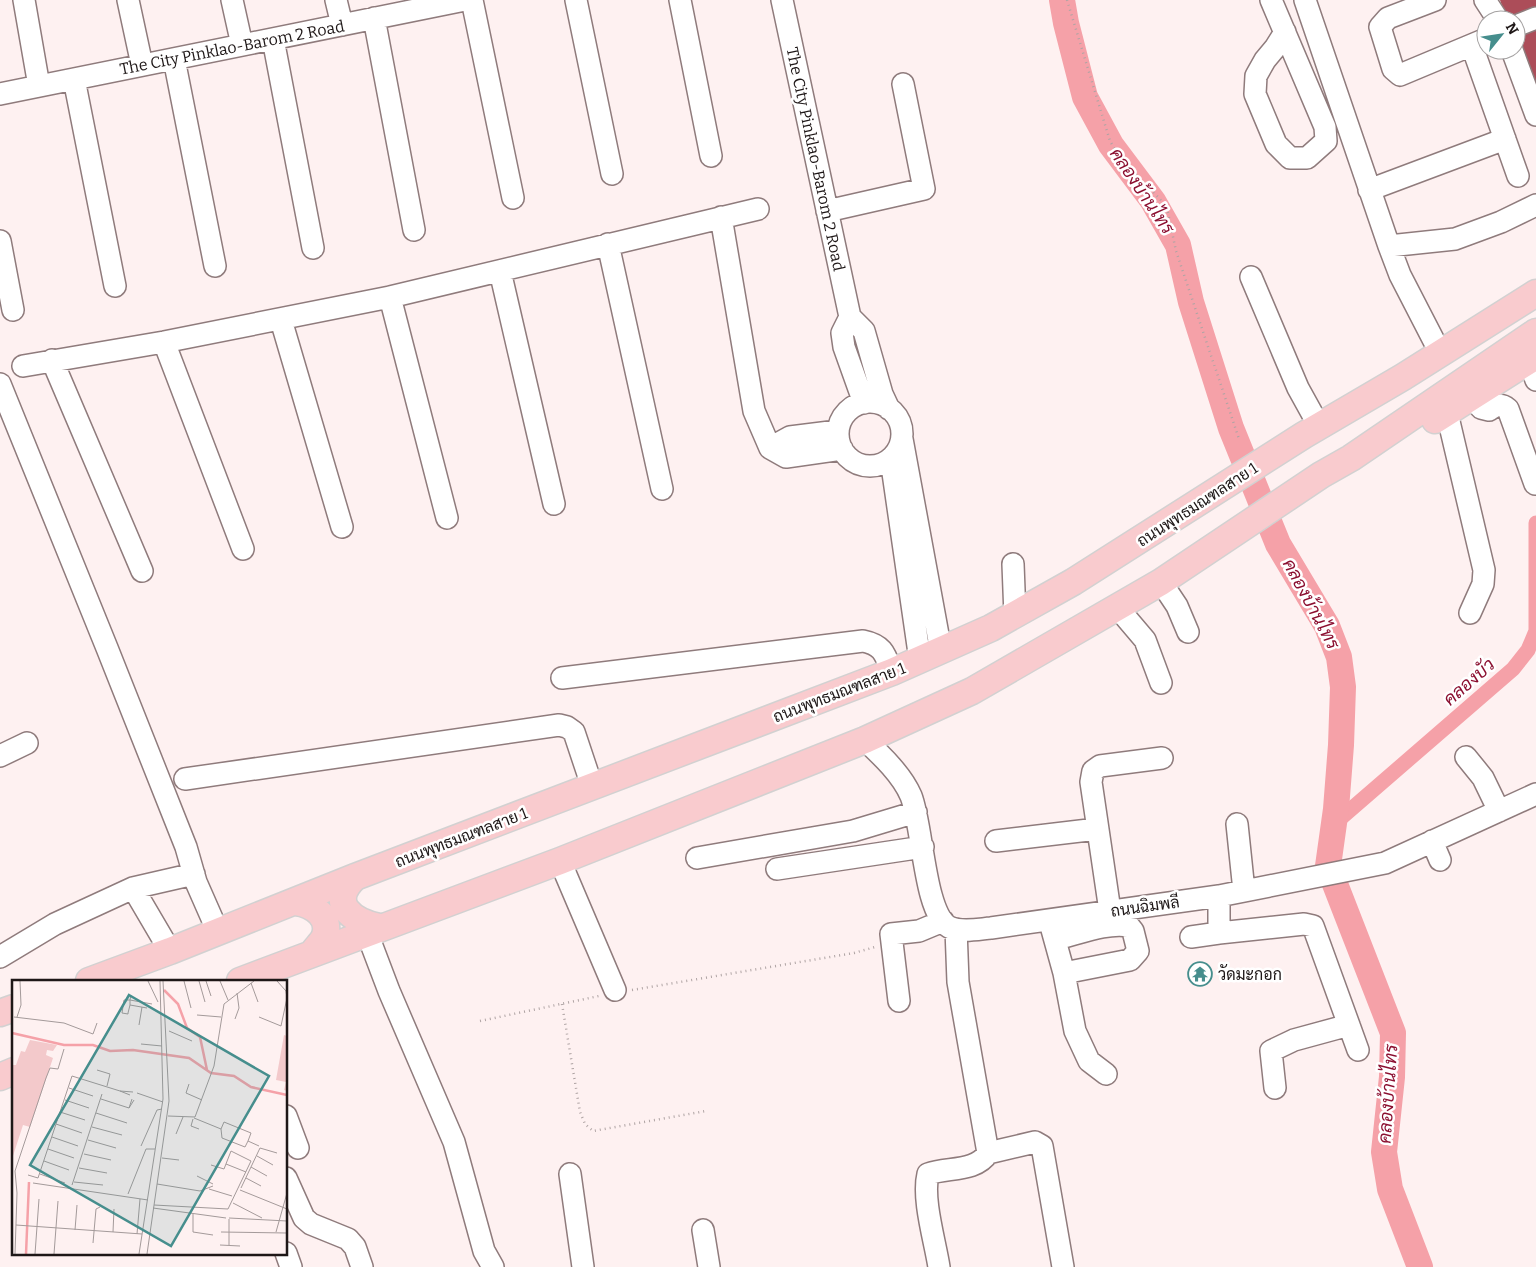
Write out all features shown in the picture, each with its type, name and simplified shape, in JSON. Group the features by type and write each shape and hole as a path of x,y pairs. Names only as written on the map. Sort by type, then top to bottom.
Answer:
{"main road":[{"path":"1445,342 1536,275"},
{"name":"ถนนพุทธมณฑลสาย 1","path":"92,980 296,902 355,877 892,672 1015,616 1073,582 1318,426 1445,342 1536,293"},
{"path":"1351,458 1402,441 1528,361 1536,332"},
{"path":"242,980 314,951 560,861 865,740 972,691 1161,582 1321,475 1528,361"},
{"path":"355,877 342,893 347,911 373,930"},
{"path":"296,902 314,906 324,920 324,938 314,951"},
{"path":"0,1013 12,1009"},
{"path":"0,1077 12,1072"}],"street":[{"path":"24,0 39,86"},
{"path":"128,0 142,65"},
{"path":"232,0 242,45"},
{"path":"336,0 342,25"},
{"name":"The City Pinklao-Barom 2 Road","path":"0,94 342,25 436,3 464,0"},
{"path":"472,0 513,198"},
{"path":"576,0 612,174"},
{"path":"680,0 711,156"},
{"name":"The City Pinklao-Barom 2 Road","path":"782,0 850,317"},
{"path":"1272,0 1325,127 1326,141 1307,158 1290,158 1276,144 1255,94 1256,76 1285,32"},
{"path":"1305,0 1369,190 1400,275 1445,342"},
{"path":"1435,0 1388,18 1380,26 1393,69 1400,75 1476,43"},
{"path":"1530,0 1536,13"},
{"path":"374,18 414,230"},
{"path":"273,39 313,248"},
{"path":"174,59 215,266"},
{"path":"1484,60 1505,139 1518,176"},
{"path":"1516,60 1536,115"},
{"path":"74,79 115,286"},
{"path":"828,210 924,189 903,84"},
{"path":"1369,190 1505,139"},
{"path":"1389,246 1455,239 1502,222 1536,205"},
{"path":"23,366 164,342 390,297 758,209"},
{"path":"721,217 754,412 770,448 790,437 840,440"},
{"path":"0,241 13,310"},
{"path":"608,244 662,489"},
{"path":"500,271 554,504"},
{"path":"1250,277 1298,388 1318,426"},
{"path":"390,297 447,518"},
{"path":"864,403 844,347 842,333 850,317 864,331 882,394 889,409 899,422 930,656"},
{"path":"281,320 342,527"},
{"path":"164,342 243,549"},
{"path":"52,360 142,571"},
{"path":"0,384 154,766 186,847 194,874 218,932"},
{"path":"1473,397 1481,408 1489,410 1497,405 1504,405 1508,409 1535,484"},
{"path":"889,409 882,405 864,403 847,412 841,421 840,440 851,460 860,465 882,464 890,459 900,446 902,439"},
{"path":"1447,413 1484,570 1483,584 1470,613"},
{"path":"890,459 930,656"},
{"path":"1013,564 1015,616"},
{"path":"1161,582 1177,606 1188,632"},
{"path":"1117,607 1145,640 1161,683"},
{"path":"562,678 863,641 875,644 881,648 892,672"},
{"path":"185,779 559,726 567,727 574,732 592,786"},
{"path":"865,740 890,766 905,786 916,812 932,903 950,925 988,1153 984,1160 976,1165 940,1170 928,1174 926,1182 938,1267"},
{"path":"0,756 27,743"},
{"path":"1466,757 1483,778 1499,811"},
{"path":"1110,911 1096,829 1091,782 1093,771 1100,766 1162,758"},
{"name":"ถนนฉิมพลี","path":"891,934 950,925 991,928 1219,896 1321,877 1436,851 1499,811 1536,794"},
{"path":"697,858 853,831 916,812"},
{"path":"1237,824 1244,891"},
{"path":"996,841 1096,829"},
{"path":"777,869 923,847"},
{"path":"560,861 614,992"},
{"path":"0,957 55,924 133,888 194,874"},
{"path":"133,888 170,951"},
{"path":"1219,896 1219,933"},
{"path":"1048,919 1056,939 1075,1031 1089,1061 1106,1074"},
{"path":"1191,937 1304,924 1313,926 1358,1050"},
{"path":"1056,939 1106,927 1125,925 1129,926 1133,931 1138,951 1130,960 1064,973"},
{"path":"373,930 390,991 454,1142 484,1252 493,1267"},
{"path":"891,934 900,1001"},
{"path":"1275,1088 1267,1042 1294,1040 1349,1025"},
{"path":"288,1121 298,1148"},
{"path":"988,1153 1035,1142 1042,1146 1063,1267"},
{"path":"570,1174 583,1267"},
{"path":"288,1182 304,1218 318,1228 348,1239 355,1247 362,1267"},
{"path":"703,1230 708,1267"},
{"path":"286,1254 291,1267"}],"path":[{"path":"1067,0 1110,141 1120,158 1167,208 1176,251 1239,439"},
{"path":"480,1021 614,992 854,953 881,945 891,934"},
{"path":"562,1004 580,1112 585,1124 593,1131 706,1111"}],"building":[{"path":"1500,0 1536,0 1536,82 1530,84 1521,60 1526,60 1526,10 1504,10"}],"waterway":[{"name":"คลองบ้านไทร","path":"1062,0 1085,97 1111,145 1153,201 1178,245 1191,302 1231,428 1278,544 1327,626 1339,657 1343,687 1341,745 1336,809 1328,866 1393,1033 1392,1077 1384,1152 1390,1189 1420,1267"},
{"name":"คลองบัว","path":"1334,824 1513,669 1528,650 1536,631 1536,523"}],"place":[{"name":"วัดมะกอก","path":"1200,974"}]}
